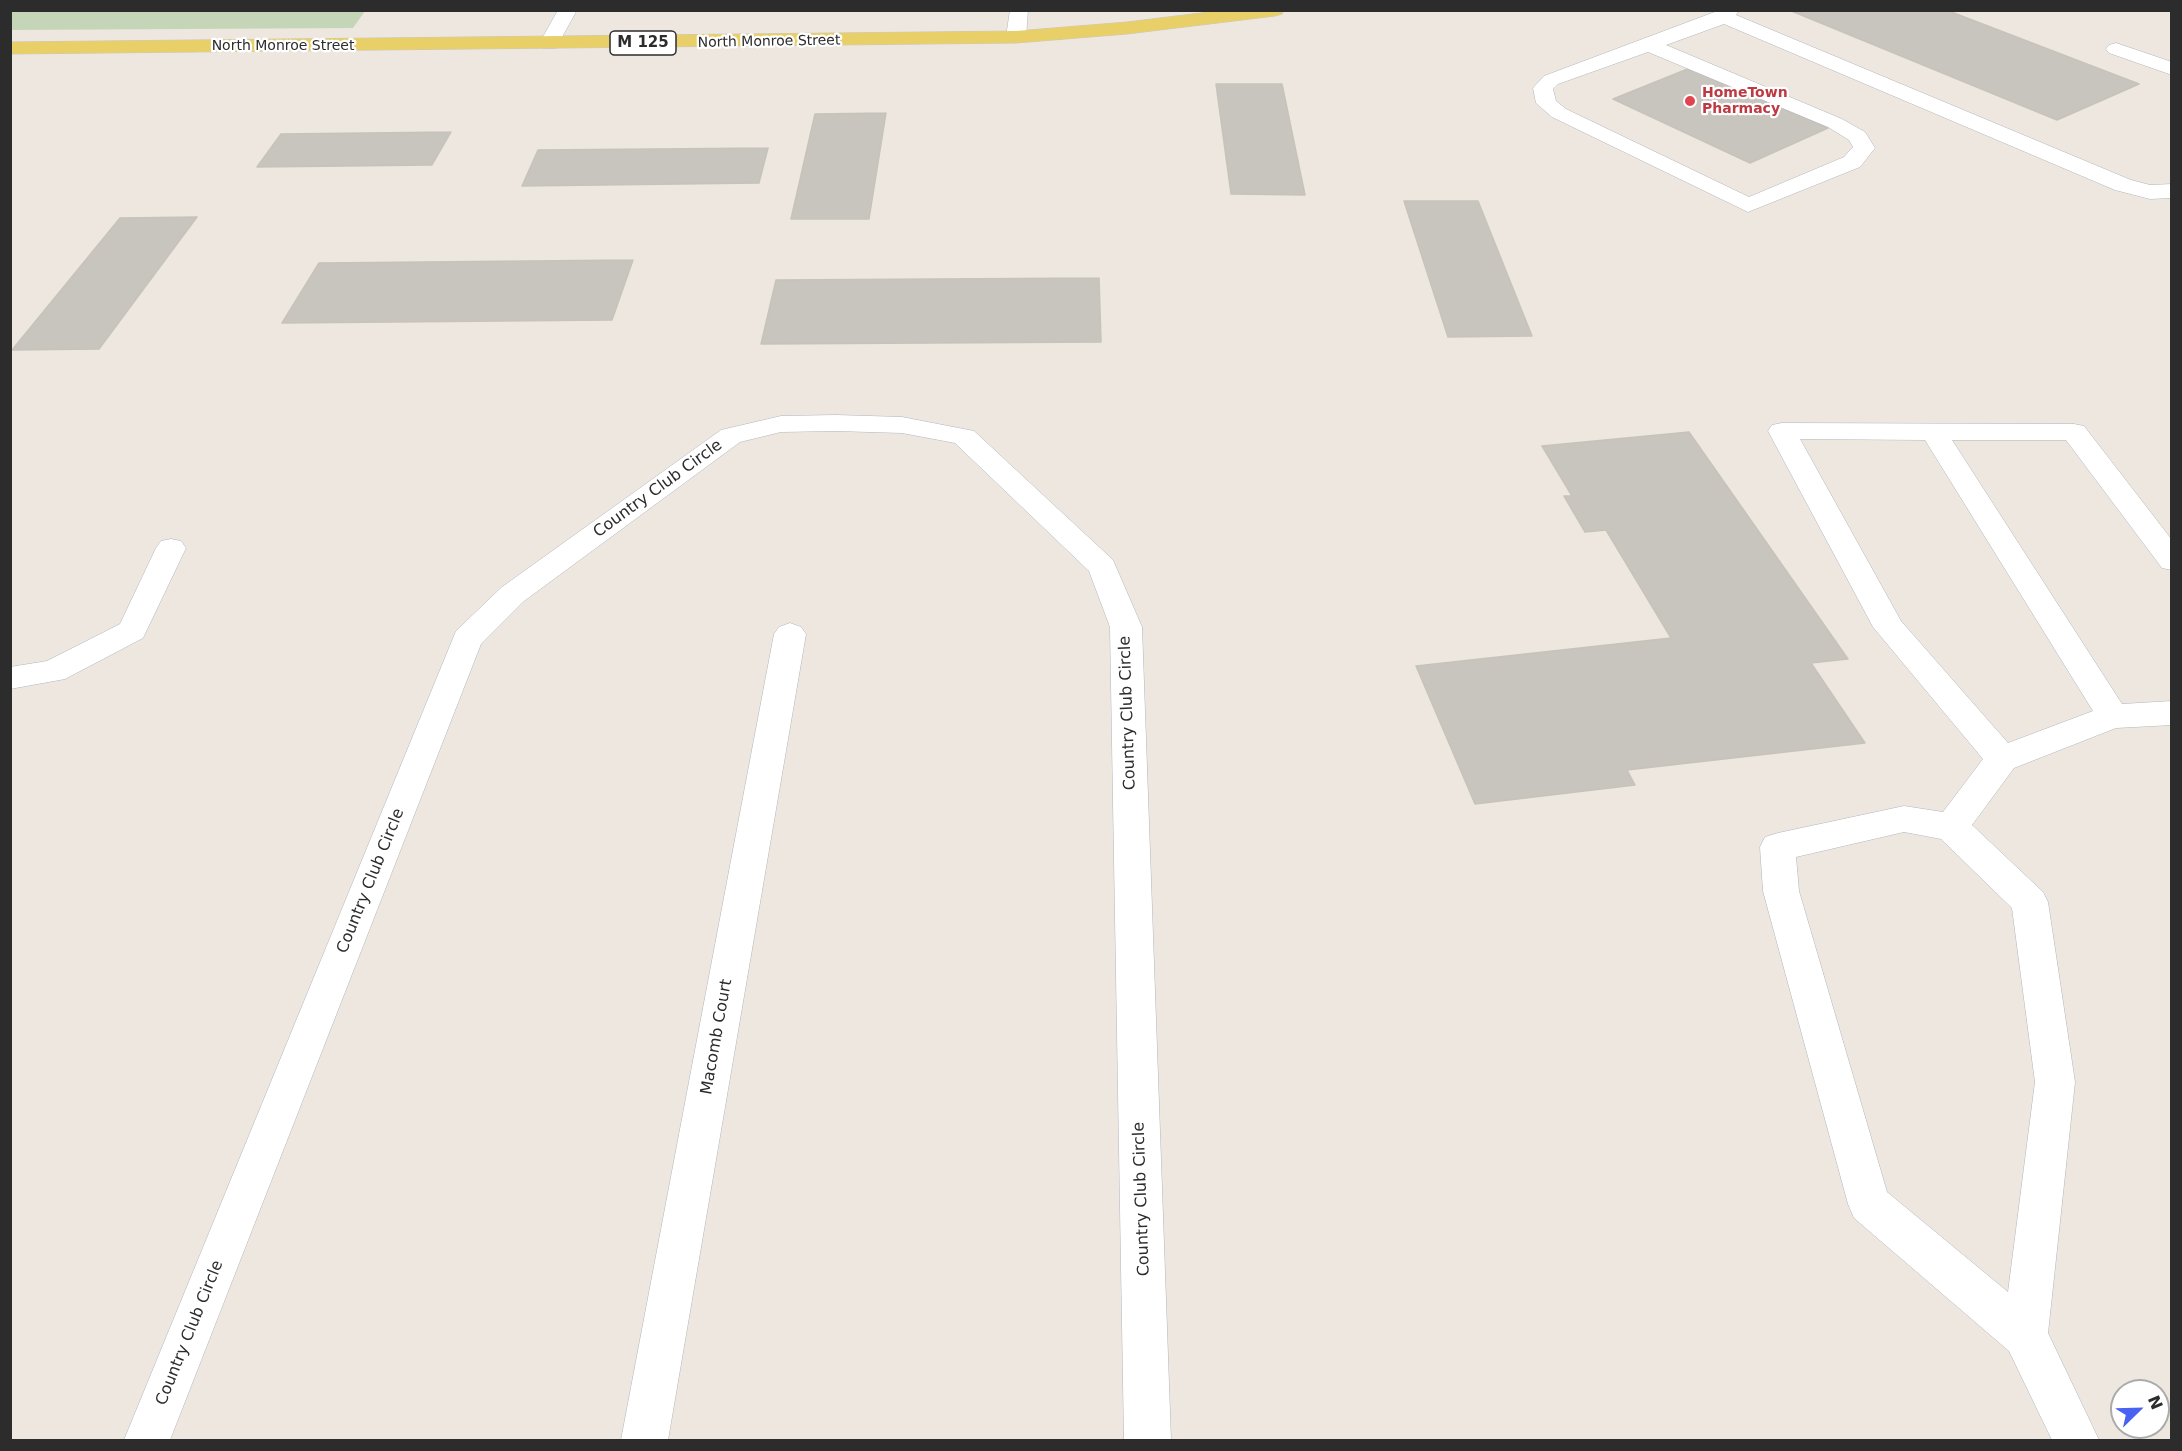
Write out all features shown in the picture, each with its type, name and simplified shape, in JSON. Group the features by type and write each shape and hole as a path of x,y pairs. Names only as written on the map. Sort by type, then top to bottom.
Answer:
{"main road":[{"name":"North Monroe Street","path":"10,48 549,44 1016,37 1127,28 1275,10"}],"street":[{"path":"549,44 568,10"},
{"path":"1016,37 1019,10"},
{"path":"1649,45 1835,123 1858,136 1864,148 1852,162 1748,205 1559,113 1546,103 1543,88 1551,80 1728,14 2123,185 2150,192 2172,191"},
{"path":"2116,49 2172,69"},
{"name":"Country Club Circle","path":"147,1440 467,639 513,594 731,436 781,424 836,423 902,425 964,437 1102,567 1126,627 1148,1440"},
{"path":"2002,759 1889,627 1782,430 2074,432 2172,561"},
{"path":"1934,432 2112,716"},
{"path":"10,678 54,672 132,631 171,548"},
{"name":"Macomb Court","path":"644,1440 790,634"},
{"path":"1951,827 2002,759 2112,716 2172,713"},
{"path":"2025,1335 2055,1082 2030,902 1951,827 1904,819 1778,847 1781,891 1869,1204 2025,1335 2076,1440"}],"green space":[{"path":"10,11 365,11 353,28 11,30"}],"building":[{"path":"1789,10 1946,10 2139,84 2057,120"},
{"path":"1690,68 1828,128 1750,163 1613,99"},
{"path":"1216,84 1282,84 1305,195 1231,194"},
{"path":"886,113 869,219 791,219 815,114"},
{"path":"451,132 432,165 257,167 281,134"},
{"path":"768,148 759,183 522,186 538,150"},
{"path":"1404,201 1478,201 1532,336 1448,337"},
{"path":"197,217 99,349 12,350 120,218"},
{"path":"633,260 612,320 282,323 319,263"},
{"path":"1099,278 1101,342 761,344 776,280"},
{"path":"1689,432 1848,659 1811,663 1865,743 1627,770 1635,785 1475,804 1416,666 1671,638 1606,530 1585,532 1564,496 1572,496 1542,446"}],"place":[{"name":"HomeTown Pharmacy","path":"1690,101"}]}
